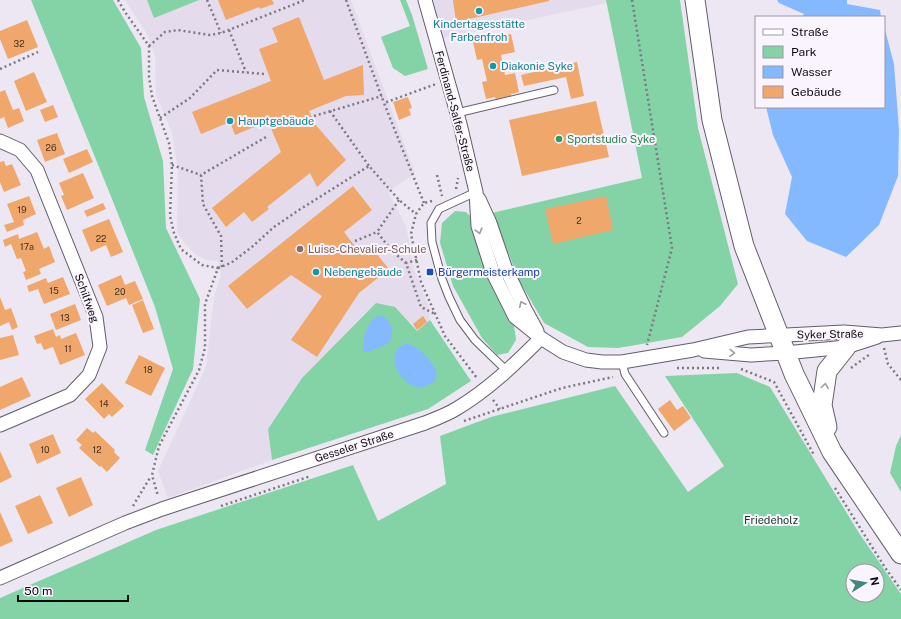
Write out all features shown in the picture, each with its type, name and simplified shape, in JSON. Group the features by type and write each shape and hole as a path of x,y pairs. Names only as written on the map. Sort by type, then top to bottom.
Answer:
{"main road":[{"path":"695,0 712,120 744,246 785,353 832,452 901,554"},
{"path":"832,452 822,405 827,371 846,347"}],"street":[{"name":"Ferdinand-Salfer-Straße","path":"424,3 457,113 476,192 478,226 493,274 515,317 541,338"},
{"name":"Schilfweg","path":"0,141 20,150 37,170 96,317 100,346 89,375 70,394 0,425"},
{"name":"Syker Straße","path":"778,335 844,332 882,335 901,333"},
{"path":"541,338 563,352 586,360 622,362 694,350 748,337 778,335"},
{"name":"Syker Straße","path":"785,353 846,347 882,335"},
{"name":"Gesseler Straße","path":"0,578 125,523 162,509 425,423 455,409 477,395 507,371 541,338"},
{"path":"694,350 751,355 785,353"}],"lane":[{"path":"457,113 554,90"},
{"path":"476,192 439,209 431,223 432,242 442,279 460,320 475,340 507,371"},
{"path":"622,362 627,378 664,433"}],"path":[{"path":"118,0 149,46 150,83 152,96 169,143 172,165 170,216 174,233 181,249 202,265 218,268 231,263 254,246 274,227 369,166"},
{"path":"207,0 221,33"},
{"path":"149,46 165,32 178,30 210,35 221,33 305,0"},
{"path":"346,0 384,103 424,203"},
{"path":"632,0 672,248 643,358"},
{"path":"229,30 246,72"},
{"path":"0,69 38,52"},
{"path":"160,118 190,98 217,70 264,74"},
{"path":"384,103 436,84"},
{"path":"314,116 382,96"},
{"path":"330,111 369,166 399,200 416,214"},
{"path":"172,165 201,175 266,137"},
{"path":"201,175 203,204 221,236 222,266"},
{"path":"436,175 442,197"},
{"path":"355,241 377,232 399,200"},
{"path":"377,232 392,251 406,263 421,307 436,314"},
{"path":"406,263 417,260"},
{"path":"125,523 130,511 152,475 159,446 199,370 205,348 205,304 218,268"},
{"path":"888,364 901,380"},
{"path":"464,421 500,409"},
{"path":"220,506 317,474"},
{"path":"152,475 162,509"}],"shaded area":[{"name":"Luise-Chevalier-Schule","path":"125,0 351,0 415,173 388,192 406,226 414,270 428,305 430,320 417,331 411,323 376,303 302,378 268,429 272,460 168,498 158,471 206,367 214,296 221,275 218,261 206,260 195,254 185,244 177,232 178,170 172,133 156,95 155,56 147,34"},
{"path":"433,0 606,0 607,3 443,38"}],"green space":[{"path":"31,0 113,0 141,48 144,97 163,161 166,228 200,299 193,369 153,455 145,450 173,369 155,307"},
{"path":"147,0 199,0 154,18"},
{"path":"400,0 406,0 428,69 405,76 393,68 381,37 410,26"},
{"path":"606,0 680,0 698,128 738,284 720,306 682,337 618,348 588,347 544,323 520,282 492,213 642,178"},
{"path":"455,211 466,212 471,217 477,240 494,286 514,325 516,340 508,353 497,355 482,338 453,286 440,243 442,223"},
{"path":"376,303 395,307 417,331 430,320 471,381 428,409 272,460 268,429 302,378"},
{"name":"Friedeholz","path":"737,373 770,387 859,533 880,563 845,563 845,603 885,603 885,571 901,594 901,619 0,619 0,598 156,530 353,465 378,521 446,484 440,436 491,417 615,386 688,492 724,466 665,376"},
{"path":"901,435 901,492 890,473 896,446"}],"water":[{"path":"777,0 847,0 847,4 880,10 881,16 803,16 804,14 779,3"},
{"path":"885,30 894,64 899,130 898,176 879,225 846,257 807,241 785,214 792,177 773,135 766,108 885,108"},
{"path":"382,315 386,318 392,328 392,335 389,343 369,352 363,351 364,339 368,326 374,318"},
{"path":"406,343 424,354 432,363 437,372 435,381 425,386 418,387 412,386 402,378 398,372 394,359 398,348"}],"building":[{"path":"218,0 272,0 274,4 260,9 259,7 226,20"},
{"name":"Kindertagesstätte Farbenfroh","path":"453,0 549,0 549,1 456,22"},
{"name":"Hauptgebäude","path":"299,17 324,80 363,65 364,95 346,96 309,111 315,124 346,160 317,187 310,173 267,207 269,209 252,222 244,212 226,227 212,208 281,152 267,119 254,125 254,127 235,135 230,122 201,134 192,112 271,81 259,49 278,42 272,28"},
{"path":"27,20 38,47 8,59 0,39 0,31"},
{"name":"Diakonie Syke","path":"511,34 515,52 501,55 505,75 515,73 519,92 511,94 512,100 497,103 495,97 486,99 482,82 487,81 482,59 477,60 473,42"},
{"path":"577,62 584,96 571,99 566,77 524,86 521,75"},
{"path":"34,72 47,102 26,111 14,81"},
{"path":"5,90 13,110 19,108 24,121 8,128 4,117 0,119 0,92"},
{"path":"408,97 412,108 409,109 411,115 399,120 393,102"},
{"name":"Sportstudio Syke","path":"596,101 609,157 522,176 509,120"},
{"path":"53,105 58,117 45,122 40,110"},
{"path":"57,133 65,154 45,162 37,140"},
{"path":"87,149 93,162 69,173 63,159"},
{"path":"4,161 6,166 12,164 21,185 4,192 0,182 0,162"},
{"path":"83,173 94,198 67,210 61,196 64,195 59,183"},
{"name":"Nebengebäude","path":"353,186 372,210 344,232 361,254 371,247 389,269 359,293 317,357 291,340 322,296 291,275 247,309 228,286"},
{"path":"29,196 36,214 23,220 24,225 7,232 4,225 14,222 7,204"},
{"path":"606,196 613,230 553,244 545,209"},
{"path":"103,203 106,209 87,217 84,211"},
{"path":"109,219 123,252 111,257 106,245 91,252 82,230"},
{"path":"37,232 44,249 49,246 55,262 39,269 41,274 26,280 23,272 26,271 21,258 17,259 11,244 5,247 3,240 18,234 19,239"},
{"path":"121,275 125,285 135,281 143,299 129,305 126,298 107,306 98,285"},
{"path":"63,277 70,294 44,304 38,289 29,292 27,286 46,278 48,283"},
{"path":"0,297 5,310 11,308 18,327 12,330 9,322 0,326"},
{"path":"143,300 154,329 143,333 132,305"},
{"path":"75,304 81,320 56,330 50,314"},
{"path":"423,316 427,322 417,330 413,324"},
{"path":"53,329 56,337 60,335 61,339 76,333 85,355 60,365 53,347 44,350 41,343 37,344 34,336"},
{"path":"13,335 19,355 0,360 0,338"},
{"path":"139,355 165,368 151,396 125,383"},
{"path":"22,377 31,396 0,410 0,387"},
{"path":"102,383 124,406 112,417 109,414 104,419 85,399"},
{"path":"670,400 677,410 683,406 691,418 674,431 658,409"},
{"path":"87,428 93,433 95,431 115,450 114,452 120,458 107,472 79,448 82,445 76,440"},
{"path":"53,434 61,453 37,464 29,444"},
{"path":"0,451 12,477 0,483"},
{"path":"81,477 93,505 69,517 56,488"},
{"path":"40,495 53,523 28,534 15,506"},
{"path":"0,512 13,541 0,547"}],"place":[{"name":"Kindertagesstätte Farbenfroh","path":"479,11"},
{"name":"Diakonie Syke","path":"493,66"},
{"name":"Hauptgebäude","path":"230,121"},
{"name":"Sportstudio Syke","path":"559,139"},
{"name":"Luise-Chevalier-Schule","path":"300,249"},
{"name":"Nebengebäude","path":"316,272"},
{"name":"Bürgermeisterkamp","path":"430,272"}]}
